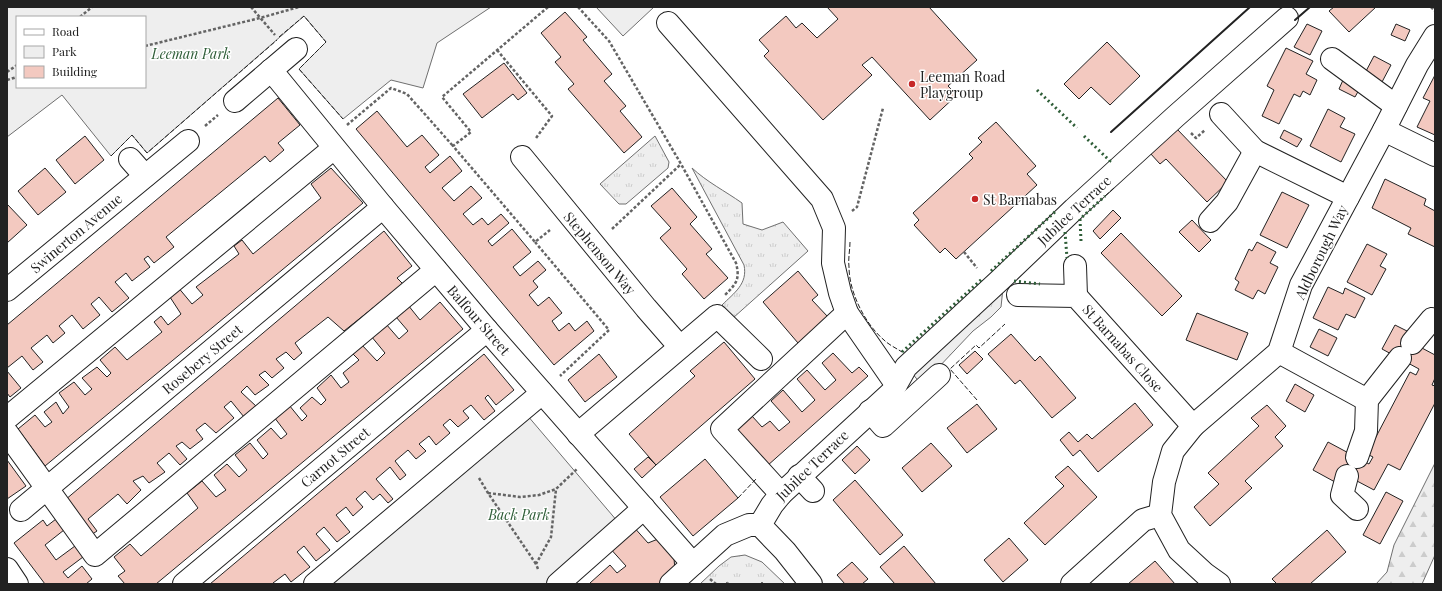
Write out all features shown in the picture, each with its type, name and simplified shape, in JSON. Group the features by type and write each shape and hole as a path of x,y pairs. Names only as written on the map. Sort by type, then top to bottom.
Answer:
{"street":[{"name":"Jubilee Terrace","path":"760,525 780,494 806,483 870,411 892,392 906,367 998,283 1074,209 1287,18"},
{"path":"668,23 822,199 834,228 834,263 840,293 847,313 896,384"},
{"name":"Aldborough Way","path":"1279,352 1301,285 1417,65 1435,36"},
{"path":"235,101 293,51"},
{"path":"1332,59 1396,106"},
{"name":"Balfour Street","path":"271,70 382,207 487,330 693,564"},
{"path":"1221,114 1255,151 1348,197"},
{"path":"1384,130 1435,155"},
{"name":"Swinerton Avenue","path":"7,290 188,141"},
{"path":"7,418 331,144"},
{"path":"1210,221 1227,202 1255,151"},
{"name":"Stephenson Way","path":"522,157 680,347"},
{"path":"130,158 145,176"},
{"name":"Rosebery Street","path":"21,510 47,490 382,207"},
{"path":"1075,266 1076,296"},
{"path":"7,433 95,555 436,270"},
{"name":"St Barnabas Close","path":"1018,295 1076,296 1193,426"},
{"path":"780,494 722,429 847,313"},
{"path":"578,434 717,316 761,359"},
{"path":"1358,457 1366,431 1367,400 1432,319 1435,321"},
{"name":"Carnot Street","path":"184,584 487,330"},
{"path":"1219,584 1205,574 1179,550 1160,515 1164,482 1173,451 1193,426 1279,352 1367,400"},
{"path":"870,411 883,426 939,375"},
{"path":"315,584 542,393"},
{"path":"1347,476 1342,494 1357,509"},
{"path":"558,584 644,508"},
{"path":"1072,584 1143,520 1160,515"},
{"path":"671,584 725,535 749,525 760,525 785,551 811,584"},
{"path":"7,569 17,584"}],"path":[{"path":"81,16 92,7"},
{"path":"251,7 293,51"},
{"path":"146,46 299,7"},
{"path":"454,146 472,132 442,97 548,7"},
{"path":"578,7 609,41 681,164 736,263 738,271 736,284 717,302 717,316"},
{"path":"1431,7 1435,11"},
{"path":"497,50 552,116 522,157"},
{"path":"7,72 16,66"},
{"path":"331,144 391,88 407,94 454,146 609,330 542,393"},
{"path":"188,141 235,101"},
{"path":"834,228 857,207 883,108"},
{"path":"594,245 681,164"},
{"path":"535,242 569,214"},
{"path":"488,493 520,497 539,495 556,489 595,453"},
{"path":"468,456 488,493 539,570"},
{"path":"536,564 551,537 556,489"}],"green space":[{"name":"Leeman Park","path":"7,7 491,7 437,43 423,88 391,80 343,119 299,69 326,42 304,16 147,153 132,135 111,156 62,95 7,137"},
{"path":"596,7 654,7 623,36"},
{"path":"655,136 669,162 668,168 626,204 619,204 600,184"},
{"path":"692,168 742,203 743,224 762,230 783,222 808,251 733,318 722,305 742,283 745,272 744,265"},
{"path":"1003,288 1001,307 973,331 936,370 920,383 912,373"},
{"name":"Back Park","path":"527,415 618,522 547,584 328,584"},
{"path":"1435,463 1435,555 1422,584 1376,584 1387,572 1394,545"},
{"path":"745,555 762,562 785,584 764,584 762,582 760,584 730,584 727,582 725,584 700,584 731,557"}],"building":[{"path":"827,7 929,7 977,60 948,86 957,95 930,120 872,57 862,65 872,75 823,120 764,56 769,51 759,40 786,16 796,28 802,23 817,38 838,19"},
{"path":"1334,7 1376,7 1349,32 1329,11"},
{"path":"565,12 587,37 583,40 612,74 604,81 626,106 620,111 642,137 624,153 568,89 574,84 555,62 561,57 541,33"},
{"path":"1307,24 1322,31 1310,55 1294,47"},
{"path":"1396,24 1410,30 1405,41 1391,35"},
{"path":"1107,42 1140,76 1110,105 1091,87 1079,99 1064,84"},
{"path":"1286,48 1313,61 1306,74 1317,80 1310,95 1303,91 1300,97 1294,94 1279,124 1262,116 1274,90 1267,86"},
{"path":"1374,56 1391,65 1382,82 1365,73"},
{"path":"504,63 527,93 518,100 513,94 482,118 463,94"},
{"path":"1435,75 1435,135 1417,127 1430,101 1423,98"},
{"path":"1343,80 1360,88 1355,97 1339,89"},
{"path":"278,98 300,125 278,143 284,150 270,162 265,156 166,237 174,247 154,263 148,256 144,259 150,267 132,281 126,273 115,282 129,298 112,312 99,297 91,304 100,315 83,329 72,315 59,326 65,333 53,343 47,335 31,348 43,362 33,370 22,356 7,368 7,325"},
{"path":"1328,109 1345,118 1340,127 1355,134 1341,162 1310,146"},
{"path":"377,111 407,147 422,135 439,155 425,167 430,173 450,156 462,171 442,188 454,201 471,186 482,198 463,214 473,225 482,218 488,225 501,214 509,223 488,241 492,246 512,229 531,252 513,267 520,276 538,261 546,270 533,281 538,287 529,295 538,306 549,297 562,313 552,321 559,331 569,323 575,331 587,321 594,331 554,365 356,129"},
{"name":"St Barnabas","path":"996,122 1036,166 1027,174 1037,185 956,259 945,248 940,253 914,225 919,220 913,213 973,158 969,154 982,142 978,138"},
{"path":"1176,128 1228,182 1207,202 1166,159 1160,164 1150,153"},
{"path":"1284,130 1302,139 1297,147 1280,138"},
{"path":"85,136 104,160 75,184 56,160"},
{"path":"45,168 66,192 38,215 18,191"},
{"path":"331,168 363,203 45,466 18,429 35,415 45,427 52,422 44,412 56,402 63,414 69,407 59,393 74,382 85,395 92,389 82,378 97,367 107,377 111,373 100,360 115,347 127,360 162,332 154,322 161,316 168,325 181,314 168,294 177,286 192,304 203,295 196,287 239,254 234,246 242,240 253,254 321,198 311,184"},
{"path":"1385,179 1426,199 1424,205 1435,211 1435,247 1408,234 1411,228 1372,208"},
{"path":"672,188 697,217 690,224 712,249 706,254 728,278 704,299 682,274 687,269 660,238 671,228 651,206"},
{"path":"1282,192 1309,205 1287,248 1260,235"},
{"path":"7,204 27,225 7,243"},
{"path":"1113,210 1121,218 1100,239 1093,231"},
{"path":"1192,220 1211,240 1199,252 1179,232"},
{"path":"384,231 412,266 397,278 403,284 344,331 328,317 295,343 302,353 294,360 286,352 276,359 284,368 272,378 265,371 259,375 269,385 255,395 247,386 241,392 257,407 244,417 231,401 224,407 234,418 216,433 205,423 196,430 203,439 190,449 182,442 176,446 187,459 180,465 169,453 157,463 165,472 149,483 143,476 133,481 141,490 127,504 118,494 88,519 97,531 91,535 65,500"},
{"path":"1121,233 1182,296 1162,316 1101,253"},
{"path":"1257,242 1276,252 1270,263 1278,267 1265,294 1258,290 1253,299 1235,290 1239,282 1235,279 1249,249 1252,251"},
{"path":"1367,244 1387,254 1380,266 1386,269 1372,295 1347,282"},
{"path":"798,271 818,295 812,300 828,317 798,343 763,302"},
{"path":"1328,287 1343,294 1345,288 1365,298 1355,318 1346,314 1338,330 1313,318"},
{"path":"440,302 463,329 156,584 125,584 118,576 125,571 114,557 130,544 141,556 198,508 187,493 202,481 216,497 226,490 214,475 227,464 239,477 247,470 235,455 250,443 263,459 268,454 257,440 271,428 281,439 287,434 274,417 289,405 302,421 307,416 300,408 312,397 321,405 326,400 317,388 331,375 341,388 349,382 343,373 359,360 351,352 361,344 377,361 385,353 371,336 386,324 399,339 408,331 396,317 408,305 420,320"},
{"path":"1197,313 1248,333 1237,360 1186,340"},
{"path":"1395,325 1411,333 1407,340 1435,355 1435,378 1432,385 1435,386 1435,403 1400,470 1388,464 1374,490 1340,472 1335,482 1313,470 1328,442 1369,464 1373,457 1367,454 1410,372 1416,375 1419,369 1382,349"},
{"path":"1319,329 1337,338 1328,356 1310,347"},
{"path":"1011,334 1035,361 1040,356 1076,398 1052,418 1020,380 1015,384 988,354"},
{"path":"724,342 755,379 656,465 629,434 695,376 690,371"},
{"path":"975,351 983,359 967,374 959,365"},
{"path":"833,353 852,373 859,367 868,376 767,466 736,431 752,416 762,427 770,421 779,431 790,422 771,401 783,390 802,412 815,400 797,379 807,370 825,390 836,380 822,363"},
{"path":"484,354 514,390 496,405 488,395 485,398 495,411 484,420 471,405 463,411 469,418 458,427 450,419 443,425 450,433 436,445 429,436 419,444 426,451 416,459 408,450 395,461 406,475 400,480 390,467 376,479 393,499 388,503 380,494 373,500 365,491 356,499 363,507 353,516 346,507 336,515 350,532 337,542 324,527 316,534 330,550 316,561 304,546 297,552 310,567 291,582 285,574 273,583 274,584 210,584"},
{"path":"599,354 617,377 585,402 568,380"},
{"path":"7,371 21,388 10,397 7,393"},
{"path":"1295,384 1314,395 1305,412 1286,401"},
{"path":"1135,403 1153,425 1098,472 1080,450 1073,456 1060,440 1069,432 1078,442 1087,434 1092,439"},
{"path":"977,404 997,429 967,453 947,428"},
{"path":"1267,405 1286,426 1275,437 1283,446 1245,481 1252,488 1210,526 1194,507 1219,484 1208,473 1259,426 1251,418"},
{"path":"931,443 952,466 922,492 902,468"},
{"path":"857,446 870,460 855,474 842,460"},
{"path":"648,457 656,465 642,478 634,469"},
{"path":"705,459 738,498 693,536 660,497"},
{"path":"7,460 26,486 7,499"},
{"path":"1068,466 1097,497 1045,545 1024,523 1064,486 1055,477"},
{"path":"855,480 903,535 880,555 833,500"},
{"path":"1386,492 1403,501 1380,544 1363,535"},
{"path":"56,519 64,530 45,545 56,560 75,546 83,557 63,572 68,578 82,566 92,579 86,584 45,584 14,543 43,520 47,526"},
{"path":"632,525 648,543 658,539 674,558 675,571 659,584 591,584 590,583 610,565 617,573 626,566 608,546"},
{"path":"1327,530 1346,552 1310,584 1277,584 1272,579"},
{"path":"1009,538 1028,560 1003,582 984,560"},
{"path":"904,546 936,584 895,584 880,567"},
{"path":"1155,561 1175,584 1128,584"},
{"path":"852,562 868,579 862,584 845,584 837,575"}],"hedge":[{"path":"1037,90 1077,128"},
{"path":"1084,136 1110,161 1108,163"},
{"path":"1081,241 1080,219 1105,196"},
{"path":"991,271 1057,210"},
{"path":"1065,232 1067,258"},
{"path":"902,352 982,279"},
{"path":"1014,281 1040,284"}],"fence":[{"path":"279,37 304,16 326,42 299,69 343,119"},
{"path":"111,156 132,135 147,153 277,40"},
{"path":"1105,196 1114,188"},
{"path":"850,242 850,277 859,307 877,333 888,343 902,352"},
{"path":"977,400 950,369 976,345 979,348 1005,324"},
{"path":"738,498 756,479"}],"wall":[{"path":"1111,132 1250,7"},
{"path":"1295,20 1310,7"}],"place":[{"name":"Leeman Road Playgroup","path":"912,84"},
{"name":"St Barnabas","path":"975,199"}]}
